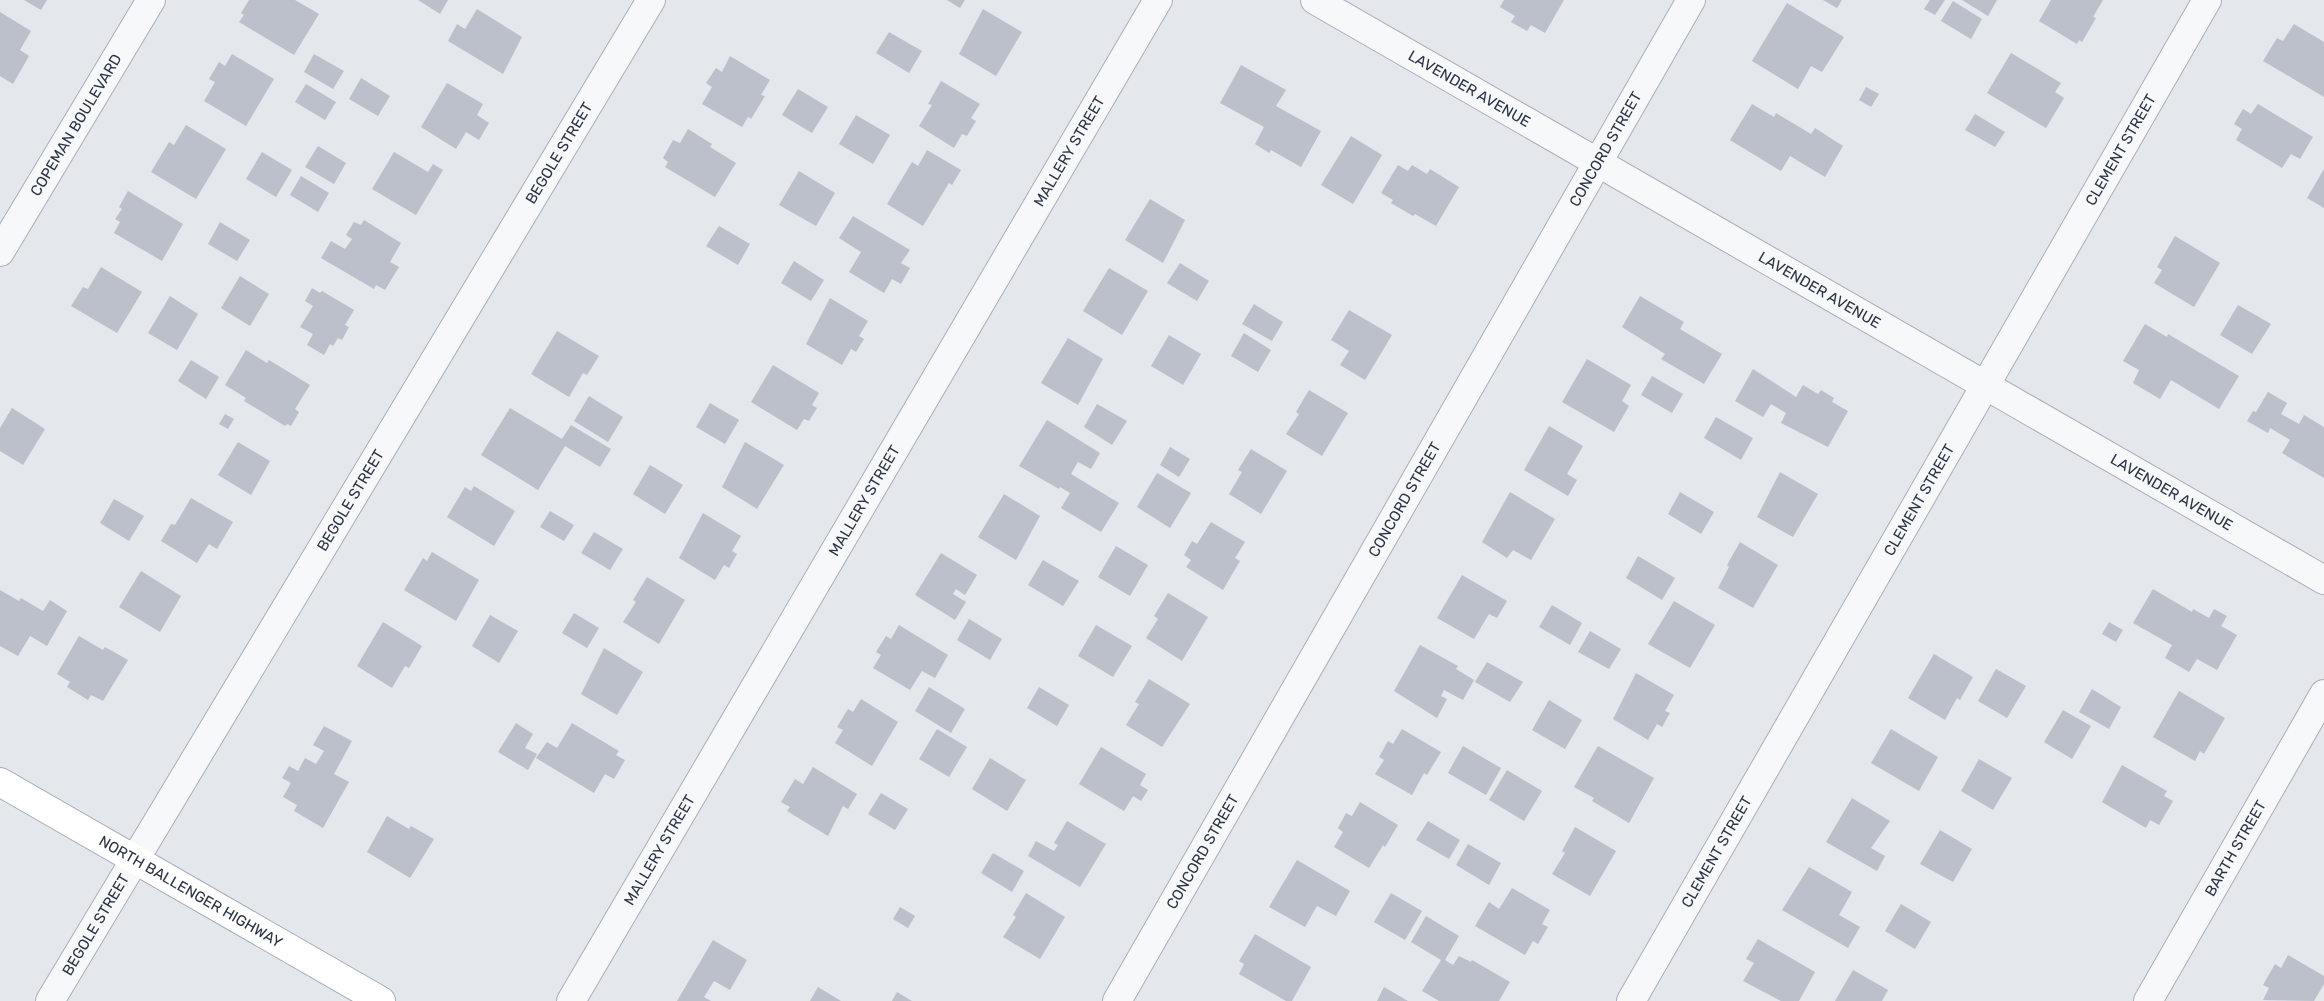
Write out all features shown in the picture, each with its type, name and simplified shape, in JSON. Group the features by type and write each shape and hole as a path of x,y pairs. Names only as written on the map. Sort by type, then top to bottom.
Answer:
{"main road":[{"name":"NORTH BALLENGER HIGHWAY","path":"0,782 381,1001"}],"street":[{"name":"COPEMAN BOULEVARD","path":"0,252 151,0"},
{"name":"BEGOLE STREET","path":"50,1001 651,0"},
{"name":"MALLERY STREET","path":"571,1001 1158,0"},
{"name":"LAVENDER AVENUE","path":"1315,0 2324,580"},
{"name":"CONCORD STREET","path":"1117,1001 1691,0"},
{"name":"CLEMENT STREET","path":"1631,1001 2207,0"},
{"name":"BARTH STREET","path":"2148,1001 2324,694"}],"building":[{"path":"24,0 47,0 41,10"},
{"path":"249,0 295,0 319,14 294,55 239,22 244,15 241,13"},
{"path":"418,0 448,0 440,14"},
{"path":"947,0 965,0 960,8"},
{"path":"1504,0 1564,0 1545,33 1531,25 1527,31 1511,22 1515,16 1500,7"},
{"path":"1823,0 1842,0 1837,8"},
{"path":"1930,0 1945,0 1935,15 1924,9"},
{"path":"1962,0 1997,0 1988,16"},
{"path":"2051,0 2103,0 2093,17 2096,18 2082,42 2079,40 2077,44 2039,21"},
{"path":"1953,1 1982,19 1971,39 1941,21"},
{"path":"1787,3 1844,37 1822,72 1811,66 1798,89 1752,61"},
{"path":"477,9 522,37 503,74 448,41 457,24 465,29"},
{"path":"983,9 1022,32 996,76 959,54"},
{"path":"0,12 31,31 20,50 29,56 13,84 0,76"},
{"path":"2294,24 2324,42 2324,97 2263,61 2277,38 2283,41"},
{"path":"889,32 922,51 909,73 876,53"},
{"path":"2011,53 2061,83 2055,92 2064,98 2046,128 1987,93"},
{"path":"232,54 274,79 246,126 204,101 215,82 209,79 219,62 225,66"},
{"path":"314,54 344,71 333,89 304,72"},
{"path":"730,56 770,80 761,95 765,96 751,119 748,117 742,127 702,104 712,87 706,83 716,68 722,72"},
{"path":"1241,65 1286,90 1276,106 1321,131 1301,167 1271,150 1269,153 1255,144 1264,127 1220,103"},
{"path":"361,78 390,96 378,116 349,99"},
{"path":"941,81 980,104 971,118 976,121 967,136 962,134 954,148 919,126 932,105 928,104"},
{"path":"447,83 483,104 477,115 489,123 479,140 466,132 456,149 421,127"},
{"path":"306,84 336,102 325,120 295,102"},
{"path":"1866,87 1879,94 1871,107 1859,100"},
{"path":"798,89 828,107 812,133 782,115"},
{"path":"1752,104 1774,117 1776,113 1811,134 1815,128 1843,146 1825,177 1790,156 1781,171 1730,140"},
{"path":"2258,104 2313,137 2300,159 2291,154 2282,168 2236,140 2242,129 2234,124 2243,109 2251,114"},
{"path":"1975,114 2005,132 1995,147 1965,130"},
{"path":"856,115 890,135 873,164 839,144"},
{"path":"186,125 226,149 196,199 151,172 169,142 174,145"},
{"path":"688,129 712,144 710,147 736,163 715,197 665,167 668,162 663,158 673,140 680,143"},
{"path":"1351,136 1382,155 1353,204 1321,185"},
{"path":"318,146 346,163 334,184 305,167"},
{"path":"927,150 961,170 952,185 949,183 923,226 887,204 912,162 918,166"},
{"path":"262,152 292,170 276,197 246,179"},
{"path":"394,152 428,172 433,164 443,170 416,215 372,189"},
{"path":"1398,165 1408,171 1412,165 1427,174 1430,169 1459,187 1436,226 1415,214 1413,216 1391,203 1393,200 1381,193"},
{"path":"2324,169 2324,208 2307,198"},
{"path":"799,171 835,193 816,226 779,205"},
{"path":"301,176 329,193 318,212 290,195"},
{"path":"128,191 183,224 162,261 114,233 120,222 115,219 122,209 119,207"},
{"path":"1150,199 1185,220 1163,263 1125,240"},
{"path":"853,216 910,250 901,263 910,268 901,284 892,279 884,293 849,272 861,252 839,238"},
{"path":"364,220 401,243 390,262 399,267 385,290 376,285 374,289 321,258 331,241 345,249 352,239 346,235 354,222 361,225"},
{"path":"220,222 250,240 237,261 208,244"},
{"path":"719,226 750,244 738,265 706,246"},
{"path":"2175,236 2220,263 2194,307 2154,283 2162,270 2157,267"},
{"path":"794,261 824,280 811,301 781,283"},
{"path":"1180,263 1209,281 1197,301 1167,283"},
{"path":"101,267 142,292 117,333 71,306 83,287 88,289"},
{"path":"1109,268 1148,291 1122,335 1083,311"},
{"path":"240,276 269,294 250,326 221,308"},
{"path":"312,288 320,293 322,291 354,310 345,325 349,327 342,340 338,338 333,346 330,344 324,355 307,345 313,334 300,327 313,306 305,301"},
{"path":"170,296 198,314 177,350 148,333"},
{"path":"1640,296 1684,322 1680,329 1722,354 1704,384 1661,359 1665,354 1622,327"},
{"path":"830,298 868,321 859,336 864,339 856,352 851,349 842,365 806,344"},
{"path":"1254,304 1283,322 1272,341 1242,324"},
{"path":"2238,305 2271,324 2252,354 2220,335"},
{"path":"1349,310 1392,335 1365,380 1340,365 1349,351 1331,340"},
{"path":"2145,324 2167,337 2168,334 2239,376 2219,409 2171,380 2160,399 2133,383 2139,370 2123,361"},
{"path":"557,331 599,356 587,375 583,373 569,397 531,374"},
{"path":"1244,333 1271,350 1258,372 1231,356"},
{"path":"1169,335 1201,354 1183,385 1151,366"},
{"path":"1068,338 1103,359 1078,405 1041,383"},
{"path":"246,350 267,363 269,360 310,385 295,409 299,412 291,426 287,424 285,426 244,401 246,398 225,385"},
{"path":"1587,359 1631,385 1622,401 1629,406 1614,432 1562,402"},
{"path":"191,360 219,377 206,399 178,381"},
{"path":"773,365 819,393 812,405 817,408 809,421 804,419 797,430 751,402"},
{"path":"1753,369 1796,397 1803,385 1818,394 1821,390 1834,398 1832,402 1848,411 1828,447 1781,423 1786,413 1771,404 1763,417 1735,401"},
{"path":"1652,376 1683,394 1672,413 1641,395"},
{"path":"1309,390 1348,413 1322,456 1286,434 1299,414 1296,412"},
{"path":"2268,392 2287,403 2281,414 2299,424 2304,415 2324,427 2324,478 2282,453 2290,440 2270,428 2268,433 2247,421 2253,411 2256,412"},
{"path":"589,396 623,417 608,442 574,421"},
{"path":"710,403 739,420 725,444 696,427"},
{"path":"1097,404 1127,421 1112,445 1084,427"},
{"path":"12,408 45,429 23,465 0,451 0,428"},
{"path":"510,408 562,439 571,425 611,449 600,467 565,446 538,490 481,455"},
{"path":"225,414 234,419 228,429 219,424"},
{"path":"1716,417 1753,438 1741,460 1704,438"},
{"path":"1047,420 1100,453 1091,469 1078,462 1071,474 1119,503 1101,532 1061,508 1070,493 1060,487 1059,489 1019,466"},
{"path":"1549,426 1583,446 1567,474 1577,480 1568,496 1524,470"},
{"path":"238,442 270,461 251,495 218,475"},
{"path":"745,442 784,465 757,509 722,487"},
{"path":"1170,447 1190,459 1179,477 1160,465"},
{"path":"1251,449 1287,471 1261,514 1229,494 1242,472 1238,470"},
{"path":"650,465 683,485 665,514 633,494"},
{"path":"1780,472 1818,494 1793,537 1757,517"},
{"path":"1157,473 1191,493 1170,528 1137,507"},
{"path":"474,486 515,511 494,546 447,517 465,487 471,491"},
{"path":"1510,492 1555,519 1531,560 1513,550 1507,558 1482,542"},
{"path":"1680,492 1714,512 1701,534 1668,514"},
{"path":"1004,494 1040,516 1016,560 978,537"},
{"path":"191,498 233,522 217,549 209,544 197,563 161,541 171,524 175,525"},
{"path":"114,499 144,516 129,541 100,523"},
{"path":"550,511 574,525 564,541 540,527"},
{"path":"703,513 741,536 732,551 737,554 729,568 724,565 715,580 679,558"},
{"path":"1211,522 1245,542 1235,558 1240,561 1223,590 1186,567 1191,560 1184,555 1192,541 1197,544"},
{"path":"594,532 623,549 610,570 581,553"},
{"path":"1740,542 1778,565 1753,608 1718,588 1729,567 1727,565"},
{"path":"1116,546 1148,565 1130,596 1098,577"},
{"path":"432,552 479,580 456,621 404,590 423,558 427,561"},
{"path":"941,553 977,575 965,595 956,589 953,594 966,602 955,620 915,595"},
{"path":"1638,556 1675,578 1662,600 1626,578"},
{"path":"1043,560 1079,581 1063,606 1028,585"},
{"path":"141,571 181,596 160,632 119,607"},
{"path":"1462,575 1507,601 1497,618 1489,614 1474,639 1437,618"},
{"path":"647,577 685,600 659,644 623,622 636,602 633,600"},
{"path":"2153,589 2192,612 2193,609 2209,618 2214,609 2227,616 2221,626 2237,635 2217,670 2197,659 2189,672 2165,658 2172,645 2133,623"},
{"path":"0,590 19,601 21,598 43,611 50,600 67,611 47,646 30,636 18,656 0,646"},
{"path":"1168,593 1208,617 1182,661 1146,638 1158,619 1154,616"},
{"path":"1674,601 1715,625 1690,668 1648,644"},
{"path":"1552,605 1582,623 1570,645 1539,627"},
{"path":"574,613 599,628 587,648 562,633"},
{"path":"490,615 518,631 499,663 472,646"},
{"path":"969,619 1002,639 990,660 957,640"},
{"path":"383,622 422,646 409,668 405,666 392,688 357,666"},
{"path":"2109,622 2123,630 2116,642 2102,634"},
{"path":"899,625 948,655 935,678 922,671 910,690 873,668 881,655 876,652 886,636 891,639"},
{"path":"1096,625 1132,646 1113,677 1078,656"},
{"path":"1590,631 1621,649 1609,669 1578,652"},
{"path":"79,636 103,650 105,647 128,660 103,701 91,695 88,700 67,687 70,682 57,674"},
{"path":"1420,645 1458,666 1456,669 1474,680 1463,700 1444,690 1441,696 1447,699 1437,718 1394,691"},
{"path":"604,648 643,672 617,715 581,694"},
{"path":"1934,654 1973,677 1960,700 1957,698 1945,720 1908,698"},
{"path":"1487,662 1523,682 1510,702 1475,682"},
{"path":"1996,669 2026,686 2007,718 1978,701"},
{"path":"1636,673 1674,695 1665,711 1670,713 1662,727 1657,724 1648,740 1613,719"},
{"path":"1149,679 1190,704 1162,747 1126,725 1139,704 1135,702"},
{"path":"929,687 965,709 951,733 915,711"},
{"path":"1039,687 1069,705 1057,726 1027,708"},
{"path":"2092,689 2121,707 2109,729 2079,712"},
{"path":"2179,691 2225,718 2204,754 2200,751 2195,761 2153,737"},
{"path":"861,699 898,722 872,766 835,743 843,730 837,727 848,709 853,712"},
{"path":"1549,700 1582,720 1565,749 1532,730"},
{"path":"2063,710 2091,726 2072,759 2044,742"},
{"path":"516,723 533,734 525,748 537,754 528,770 498,752"},
{"path":"572,723 619,751 616,755 625,760 614,779 605,774 594,793 536,758 547,742 557,748"},
{"path":"324,726 352,741 334,774 349,782 323,828 294,811 297,805 283,797 291,783 282,778 289,766 298,771 305,758 316,764 324,751 313,745"},
{"path":"937,729 967,747 949,777 919,759"},
{"path":"1402,729 1441,752 1427,775 1424,773 1412,795 1375,774 1384,760 1379,757 1388,741 1393,744"},
{"path":"1891,729 1938,757 1919,791 1871,763"},
{"path":"1463,746 1501,768 1486,795 1448,773"},
{"path":"1598,746 1654,778 1629,823 1592,801 1594,798 1574,787"},
{"path":"1101,747 1146,774 1140,785 1148,790 1141,801 1133,796 1124,811 1079,784"},
{"path":"990,758 1026,780 1007,811 972,789"},
{"path":"1979,759 2012,778 1993,810 1961,791"},
{"path":"2122,765 2167,791 2164,796 2173,801 2159,825 2150,820 2146,828 2102,802"},
{"path":"813,767 857,794 848,809 843,806 828,836 787,811 790,807 781,802 795,779 803,784"},
{"path":"1507,770 1542,791 1524,821 1489,800"},
{"path":"881,793 908,809 895,830 868,814"},
{"path":"1852,798 1890,821 1871,848 1885,856 1877,871 1826,842"},
{"path":"1360,802 1398,825 1385,847 1383,845 1369,868 1334,847 1343,832 1338,828 1346,813 1352,816"},
{"path":"387,816 409,829 411,826 434,839 410,878 367,852"},
{"path":"1067,821 1106,844 1080,887 1028,856 1036,841 1054,851 1058,845 1054,843"},
{"path":"1428,821 1460,840 1449,859 1416,840"},
{"path":"1575,827 1616,851 1590,896 1552,874 1565,853 1562,851"},
{"path":"1940,830 1972,849 1953,882 1920,864"},
{"path":"1468,844 1501,863 1489,885 1456,865"},
{"path":"993,853 1024,871 1012,892 981,873"},
{"path":"1297,860 1350,891 1336,916 1317,906 1305,927 1269,907"},
{"path":"1809,867 1852,892 1839,915 1860,927 1848,948 1782,910"},
{"path":"1512,888 1550,910 1542,924 1548,927 1538,944 1533,941 1525,955 1475,926 1489,902 1499,909"},
{"path":"1026,893 1065,917 1040,959 1003,937 1016,917 1013,915"},
{"path":"1391,893 1422,911 1405,940 1374,922"},
{"path":"1901,904 1931,922 1915,949 1885,931"},
{"path":"900,907 915,916 908,928 893,919"},
{"path":"1426,916 1459,936 1445,960 1453,965 1459,956 1471,962 1472,960 1510,982 1499,1001 1439,1001 1422,991 1441,960 1411,942"},
{"path":"1255,934 1311,967 1292,1001 1286,1001 1239,974 1244,964 1239,961"},
{"path":"1758,939 1815,972 1799,1001 1781,1001 1743,981 1754,963 1746,959"},
{"path":"713,940 747,960 730,990 714,981 704,997 711,1001 677,1001"},
{"path":"2288,955 2324,976 2324,984 2314,1001 2263,1000 2269,988 2263,985 2275,964 2281,968"},
{"path":"1853,970 1888,990 1882,1001 1835,1001"},
{"path":"818,987 841,1001 810,1001"},
{"path":"1384,987 1408,1001 1377,1001"},
{"path":"897,992 912,1001 892,1001"}]}
